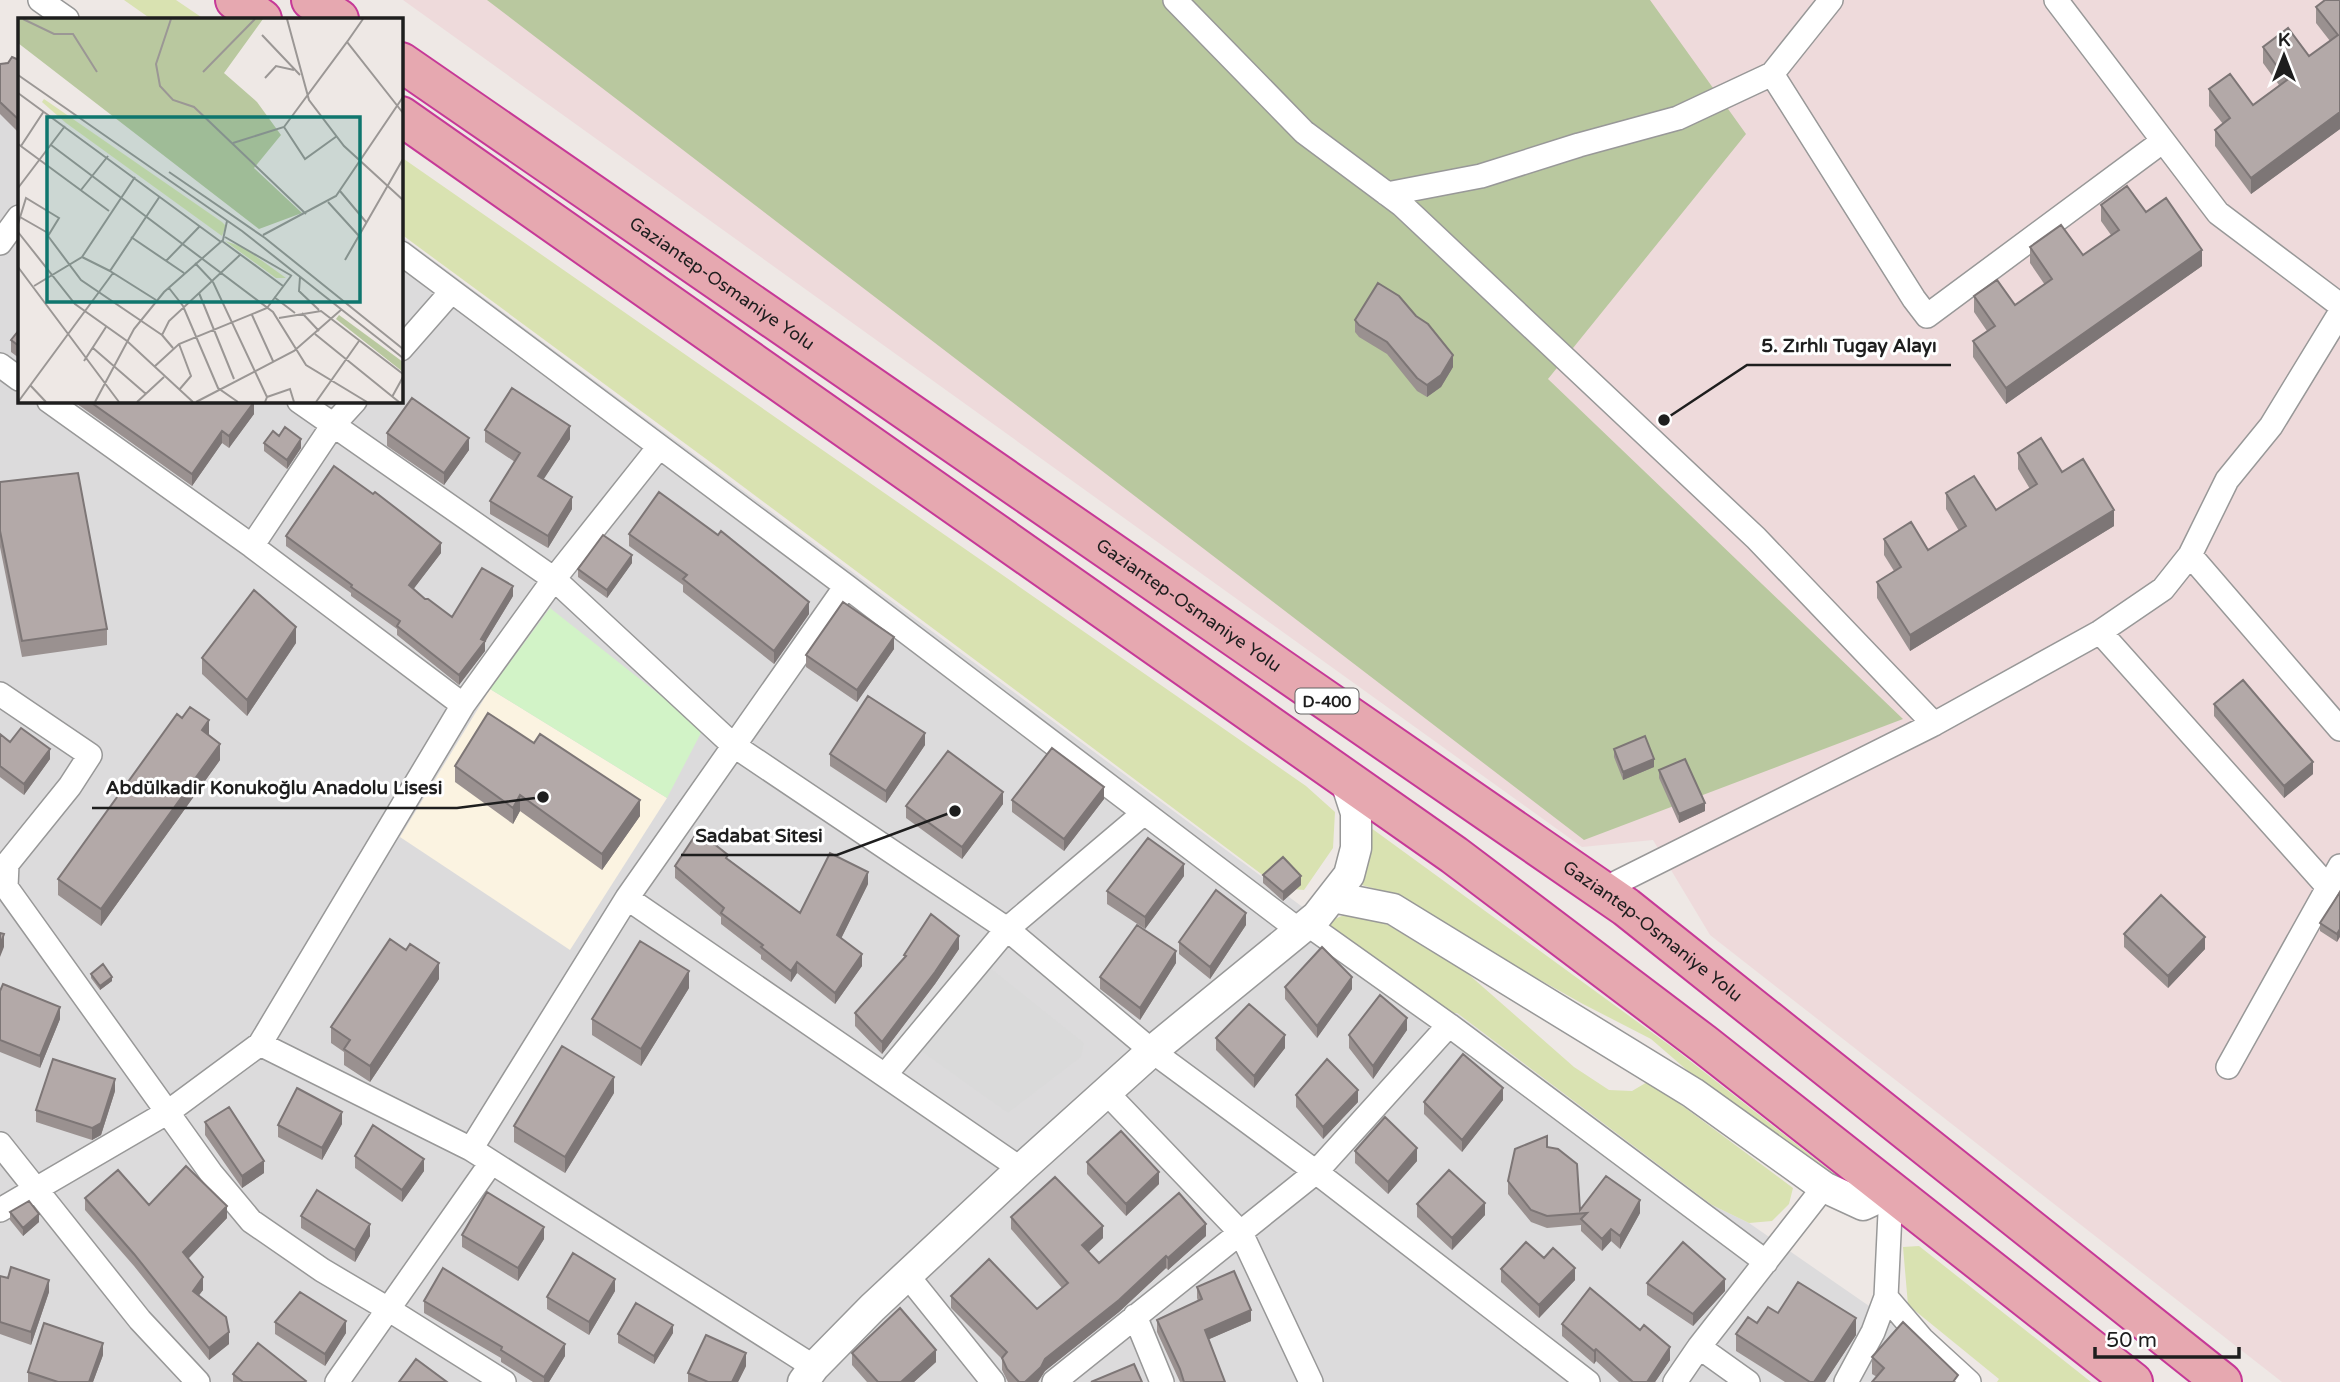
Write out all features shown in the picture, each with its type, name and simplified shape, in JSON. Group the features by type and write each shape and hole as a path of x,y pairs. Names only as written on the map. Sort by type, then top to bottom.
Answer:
{"highway":[{"path":"235,0 261,18"},
{"path":"311,0 338,18"},
{"name":"Gaziantep-Osmaniye Yolu","path":"402,63 1626,907 2222,1382"},
{"name":"D-400","path":"402,117 1454,855 1704,1044 2133,1382"}],"street":[{"path":"40,0 66,18"},
{"path":"1175,0 1304,132 1402,205 1756,538 1934,724"},
{"path":"1387,194 1481,176 1578,145 1678,118 1772,74 1831,0"},
{"path":"2056,0 2218,213 2340,305"},
{"path":"1772,74 1927,316 2163,141"},
{"path":"0,243 18,218"},
{"path":"402,254 1144,813 1303,928 1449,1025 1766,1262"},
{"path":"402,348 451,292"},
{"path":"1602,890 1934,724 2100,632 2163,589 2190,555 2227,480 2271,426 2340,313"},
{"path":"0,365 18,378"},
{"path":"50,402 252,546 463,705"},
{"path":"300,402 554,579 733,745 1007,929 1152,1051 1316,1172 1588,1382"},
{"path":"252,546 333,425 354,402"},
{"path":"0,1210 168,1112 260,1044 463,705 554,579 659,447"},
{"path":"2190,555 2340,729"},
{"path":"471,1149 627,898 846,586"},
{"path":"2100,632 2328,887"},
{"path":"0,694 90,755 70,786 3,862 6,887 211,1172 251,1220 322,1270 504,1382"},
{"path":"260,1044 471,1149 808,1375 907,1275 1106,1092 1317,916 1349,875 1356,848 1356,813 1345,779"},
{"path":"885,1075 1007,929 1144,813"},
{"path":"2228,1067 2340,866"},
{"path":"1333,897 1393,909 1693,1093 1824,1187 1863,1205 1891,1192 1886,1297 1873,1332 1846,1382"},
{"path":"627,898 1021,1169"},
{"path":"1054,1382 1316,1172 1449,1025"},
{"path":"1106,1092 1241,1233 1311,1382"},
{"path":"0,1144 140,1320 198,1382"},
{"path":"337,1382 491,1163"},
{"path":"1675,1382 1699,1347 1824,1187"},
{"path":"907,1275 993,1382"},
{"path":"1886,1297 1922,1339 1969,1382"},
{"path":"1135,1316 1162,1382"},
{"path":"1699,1347 1748,1382"}],"shaded area":[{"path":"403,0 2340,0 2340,1382 2282,1382 1710,935 1653,840 1582,847"},
{"path":"18,73 18,402 402,402 402,237 1445,1013 1456,1013 1712,1205 1749,1223 1979,1382 0,1382 0,77"},
{"path":"490,689 667,798 570,950 400,837"},
{"path":"989,967 1084,1043 1081,1057 1008,1113 921,1051"}],"green space":[{"path":"124,0 176,0 203,18 150,18"},
{"path":"487,0 1650,0 1746,134 1548,379 1903,719 1584,840"},
{"path":"402,158 1306,786 1335,812 1333,848 1304,890 1280,888 402,235"},
{"path":"550,608 703,729 667,798 490,689"},
{"path":"1367,825 1676,1050 1836,1175 1831,1182 1651,1039 1490,952 1396,895 1355,883"},
{"path":"1349,913 1388,925 1467,973 1574,1067 1609,1090 1632,1091 1649,1081 1793,1188 1789,1204 1772,1221 1749,1223 1712,1205 1457,1013 1445,1013 1329,928 1332,920"},
{"path":"1919,1246 2091,1382 1997,1382 1999,1379 1908,1305 1903,1247"}],"building":[{"path":"2325,0 2340,0 2340,112 2251,178 2215,130 2230,118 2209,89 2230,74 2253,105 2287,80 2263,47 2288,28 2309,56 2338,35 2316,7"},
{"path":"12,57 18,60 18,119 0,102 0,64 8,63"},
{"path":"2127,186 2146,212 2166,198 2202,250 2006,388 1973,341 1995,326 1974,296 1997,280 2015,305 2052,279 2030,247 2061,225 2083,255 2119,230 2101,205"},
{"path":"1378,283 1399,296 1416,316 1428,324 1453,355 1441,375 1427,385 1417,378 1387,342 1355,320"},
{"path":"18,331 18,345 11,340"},
{"path":"512,388 570,426 538,476 572,497 548,536 490,501 520,453 485,430"},
{"path":"412,398 469,438 444,473 387,433"},
{"path":"90,402 254,402 229,436 222,431 192,474"},
{"path":"285,427 301,439 287,460 264,443 273,431 279,436"},
{"path":"2041,438 2062,472 2083,459 2114,510 1910,635 1877,582 1901,567 1884,539 1911,522 1928,550 1966,526 1946,493 1974,476 1996,510 2037,484 2018,453"},
{"path":"334,466 373,494 375,492 441,543 409,585 425,599 452,617 482,568 513,586 481,639 485,641 459,675 397,626 400,621 286,536"},
{"path":"78,473 107,629 22,641 0,531 0,482"},
{"path":"659,492 718,535 721,531 809,602 774,651 683,579 687,575 629,534"},
{"path":"603,535 632,555 607,590 578,569"},
{"path":"254,590 296,627 247,700 202,658"},
{"path":"843,602 894,637 857,690 806,655"},
{"path":"2243,680 2313,762 2284,786 2214,704"},
{"path":"868,696 925,733 886,791 830,754"},
{"path":"190,707 209,720 202,730 220,744 101,909 58,879 177,714 182,718"},
{"path":"488,713 534,743 540,734 640,800 602,854 520,795 513,808 455,766"},
{"path":"21,728 50,749 24,784 0,766 0,734 10,742"},
{"path":"1645,736 1654,759 1623,772 1614,749"},
{"path":"1052,748 1104,787 1064,839 1012,800"},
{"path":"948,751 1003,792 962,847 906,806"},
{"path":"1685,759 1705,803 1679,814 1659,770"},
{"path":"698,831 728,855 726,858 800,913 830,853 868,872 837,935 862,954 835,993 797,962 791,971 761,947 763,945 721,913 724,908 675,866"},
{"path":"1148,838 1184,864 1145,917 1107,891"},
{"path":"1283,857 1301,876 1283,892 1263,875"},
{"path":"1216,890 1246,913 1210,967 1179,942"},
{"path":"2340,892 2340,929 2337,934 2320,923"},
{"path":"2161,895 2205,937 2168,976 2124,934"},
{"path":"931,914 959,936 882,1042 855,1013 906,956 904,955"},
{"path":"1137,925 1176,951 1140,1008 1100,977"},
{"path":"390,939 406,950 410,944 439,963 370,1066 344,1049 350,1040 331,1027"},
{"path":"640,941 689,971 641,1049 592,1019"},
{"path":"1322,947 1352,977 1317,1026 1285,987"},
{"path":"103,964 112,977 100,986 91,974"},
{"path":"3,984 60,1007 40,1056 0,1040 0,991"},
{"path":"1380,995 1407,1018 1373,1066 1349,1035"},
{"path":"1249,1004 1285,1035 1254,1076 1216,1038"},
{"path":"562,1046 614,1077 565,1157 514,1126"},
{"path":"1463,1054 1503,1088 1462,1140 1424,1102"},
{"path":"53,1059 115,1079 101,1123 92,1128 36,1110"},
{"path":"1327,1059 1358,1090 1323,1127 1296,1095"},
{"path":"297,1088 342,1112 322,1148 278,1125"},
{"path":"229,1107 264,1161 242,1176 205,1122"},
{"path":"1385,1117 1417,1148 1388,1182 1355,1151"},
{"path":"373,1125 424,1159 402,1190 355,1156"},
{"path":"1121,1131 1159,1172 1126,1204 1087,1162"},
{"path":"1547,1136 1547,1147 1558,1149 1577,1164 1580,1210 1606,1176 1640,1200 1620,1236 1611,1229 1602,1239 1581,1219 1587,1213 1547,1216 1531,1210 1508,1181 1515,1149"},
{"path":"186,1166 227,1206 183,1252 203,1277 193,1291 226,1317 229,1332 209,1348 85,1198 118,1170 149,1205"},
{"path":"1449,1170 1485,1203 1452,1238 1417,1204"},
{"path":"1055,1177 1103,1226 1082,1245 1099,1263 1179,1193 1206,1224 1168,1258 1166,1256 1119,1300 1045,1359 1041,1367 1025,1382 1019,1382 1007,1369 1002,1358 1007,1352 951,1296 989,1259 1037,1309 1068,1283 1011,1217"},
{"path":"317,1190 370,1224 355,1250 301,1216"},
{"path":"487,1192 544,1227 518,1268 462,1235"},
{"path":"29,1201 39,1214 23,1228 10,1212"},
{"path":"1526,1242 1544,1258 1553,1248 1575,1268 1539,1305 1501,1269"},
{"path":"1683,1242 1725,1279 1693,1314 1647,1283"},
{"path":"573,1253 615,1279 589,1322 547,1297"},
{"path":"11,1267 49,1280 31,1332 0,1322 0,1276 8,1278"},
{"path":"443,1268 565,1344 544,1377 501,1350 502,1347 424,1301"},
{"path":"1234,1271 1251,1310 1205,1330 1225,1382 1184,1382 1157,1320 1202,1299 1197,1287"},
{"path":"1798,1282 1856,1318 1814,1382 1736,1334 1748,1317 1757,1323 1768,1307 1778,1313"},
{"path":"1590,1288 1640,1330 1644,1325 1670,1347 1647,1382 1633,1382 1596,1349 1594,1351 1562,1324"},
{"path":"300,1292 346,1321 325,1354 275,1322"},
{"path":"636,1303 673,1325 654,1356 618,1334"},
{"path":"900,1308 936,1350 901,1382 878,1382 852,1353"},
{"path":"1903,1322 1958,1375 1953,1382 1872,1382 1884,1368 1872,1357"},
{"path":"44,1323 103,1343 89,1382 58,1382 28,1372"},
{"path":"706,1335 746,1353 732,1382 708,1382 688,1373"},
{"path":"258,1343 306,1381 243,1382 233,1374"},
{"path":"416,1359 447,1382 399,1382"},
{"path":"1134,1364 1142,1382 1091,1382"}],"place":[{"name":"5. Zırhlı Tugay Alayı","path":"1664,420"},
{"name":"Abdülkadir Konukoğlu Anadolu Lisesi","path":"543,797"},
{"name":"Sadabat Sitesi","path":"955,811"}]}
